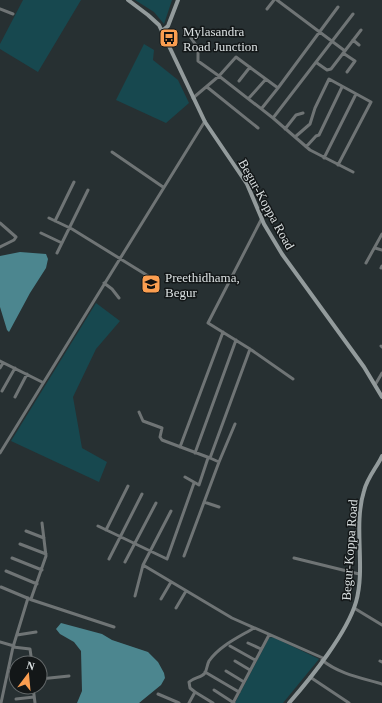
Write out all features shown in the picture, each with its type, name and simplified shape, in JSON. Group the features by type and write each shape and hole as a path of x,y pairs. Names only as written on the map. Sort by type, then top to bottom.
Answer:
{"main road":[{"name":"Begur-Koppa Road","path":"128,0 148,15 162,31 205,121 247,184 262,218 282,254 364,367 382,397"},
{"path":"162,31 168,26 178,0"},
{"name":"Begur-Koppa Road","path":"290,703 344,631 357,600 361,508 364,490 382,456"}],"street":[{"path":"267,8 276,0 332,42 354,61 347,72"},
{"path":"262,108 338,7"},
{"path":"0,9 13,14"},
{"path":"273,118 317,63 353,14"},
{"path":"317,63 329,70 361,30"},
{"path":"191,38 198,48 198,61 262,108 306,147 324,158 353,172"},
{"path":"353,40 359,45"},
{"path":"193,98 219,76 236,57 278,88"},
{"path":"239,81 250,67"},
{"path":"249,98 266,79"},
{"path":"295,137 310,124 315,108 328,79 371,102 338,165"},
{"path":"207,87 258,128"},
{"path":"306,147 316,136 319,135 342,87"},
{"path":"324,158 356,94"},
{"path":"285,129 296,116 303,113"},
{"path":"0,453 42,382 205,121"},
{"path":"112,152 163,187"},
{"path":"55,221 74,182"},
{"path":"57,253 88,190"},
{"path":"49,218 69,227 118,259 153,279"},
{"path":"262,218 208,321 208,324 236,340 293,378"},
{"path":"0,228 1,224 15,234 16,238 0,248"},
{"path":"41,233 62,243"},
{"path":"366,263 382,234"},
{"path":"375,248 382,250"},
{"path":"104,283 119,298"},
{"path":"180,447 223,332"},
{"path":"195,453 236,340"},
{"path":"184,477 194,484 199,485 250,349"},
{"path":"0,368 2,362 42,382"},
{"path":"2,391 15,368"},
{"path":"375,385 382,373"},
{"path":"15,397 27,374"},
{"path":"139,412 142,421 162,428 160,437 162,440 219,462"},
{"path":"184,556 219,462 235,424"},
{"path":"98,526 167,559 194,484"},
{"path":"106,530 128,486"},
{"path":"109,559 142,494"},
{"path":"204,502 219,507"},
{"path":"125,562 156,503"},
{"path":"135,596 143,565 170,511"},
{"path":"1,702 13,646 37,584 46,554 42,523"},
{"path":"26,531 44,538"},
{"path":"20,544 46,554"},
{"path":"12,558 42,570"},
{"path":"294,558 359,574"},
{"path":"143,565 232,618 323,659 331,666 367,681 382,684"},
{"path":"6,571 37,584"},
{"path":"161,599 171,582"},
{"path":"1,587 30,599 114,627"},
{"path":"176,608 186,591"},
{"path":"354,608 382,625"},
{"path":"213,703 190,688 189,682 206,672 209,662 216,654 232,641 254,628"},
{"path":"17,634 36,632"},
{"path":"214,690 233,703 269,635"},
{"path":"0,642 30,649 31,655"},
{"path":"248,643 261,649"},
{"path":"230,646 255,660"},
{"path":"235,662 250,670"},
{"path":"226,671 244,682"},
{"path":"206,672 239,692"},
{"path":"48,678 69,676"},
{"path":"310,676 347,703"},
{"path":"189,703 195,692"},
{"path":"158,694 178,703"},
{"path":"16,699 34,697 35,703"},
{"path":"164,703 166,698"}],"shaded area":[{"path":"23,0 81,0 38,72 0,49 0,44"},
{"path":"135,0 172,0 164,24 154,12"},
{"path":"144,44 154,50 153,60 178,80 189,103 166,123 116,100"},
{"path":"20,252 46,254 48,259 46,268 30,293 9,332 7,330 0,307 0,256"},
{"path":"96,303 120,321 96,349 73,397 82,448 107,462 99,482 11,441"},
{"path":"61,623 102,634 112,640 148,652 158,662 164,673 165,678 161,685 139,703 77,703 82,691 81,651 74,642 60,634 56,629"},
{"path":"273,637 319,659 283,703 235,703 269,638"}],"place":[{"name":"Mylasandra Road Junction","path":"169,38"},
{"name":"Preethidhama, Begur","path":"151,284"}]}
